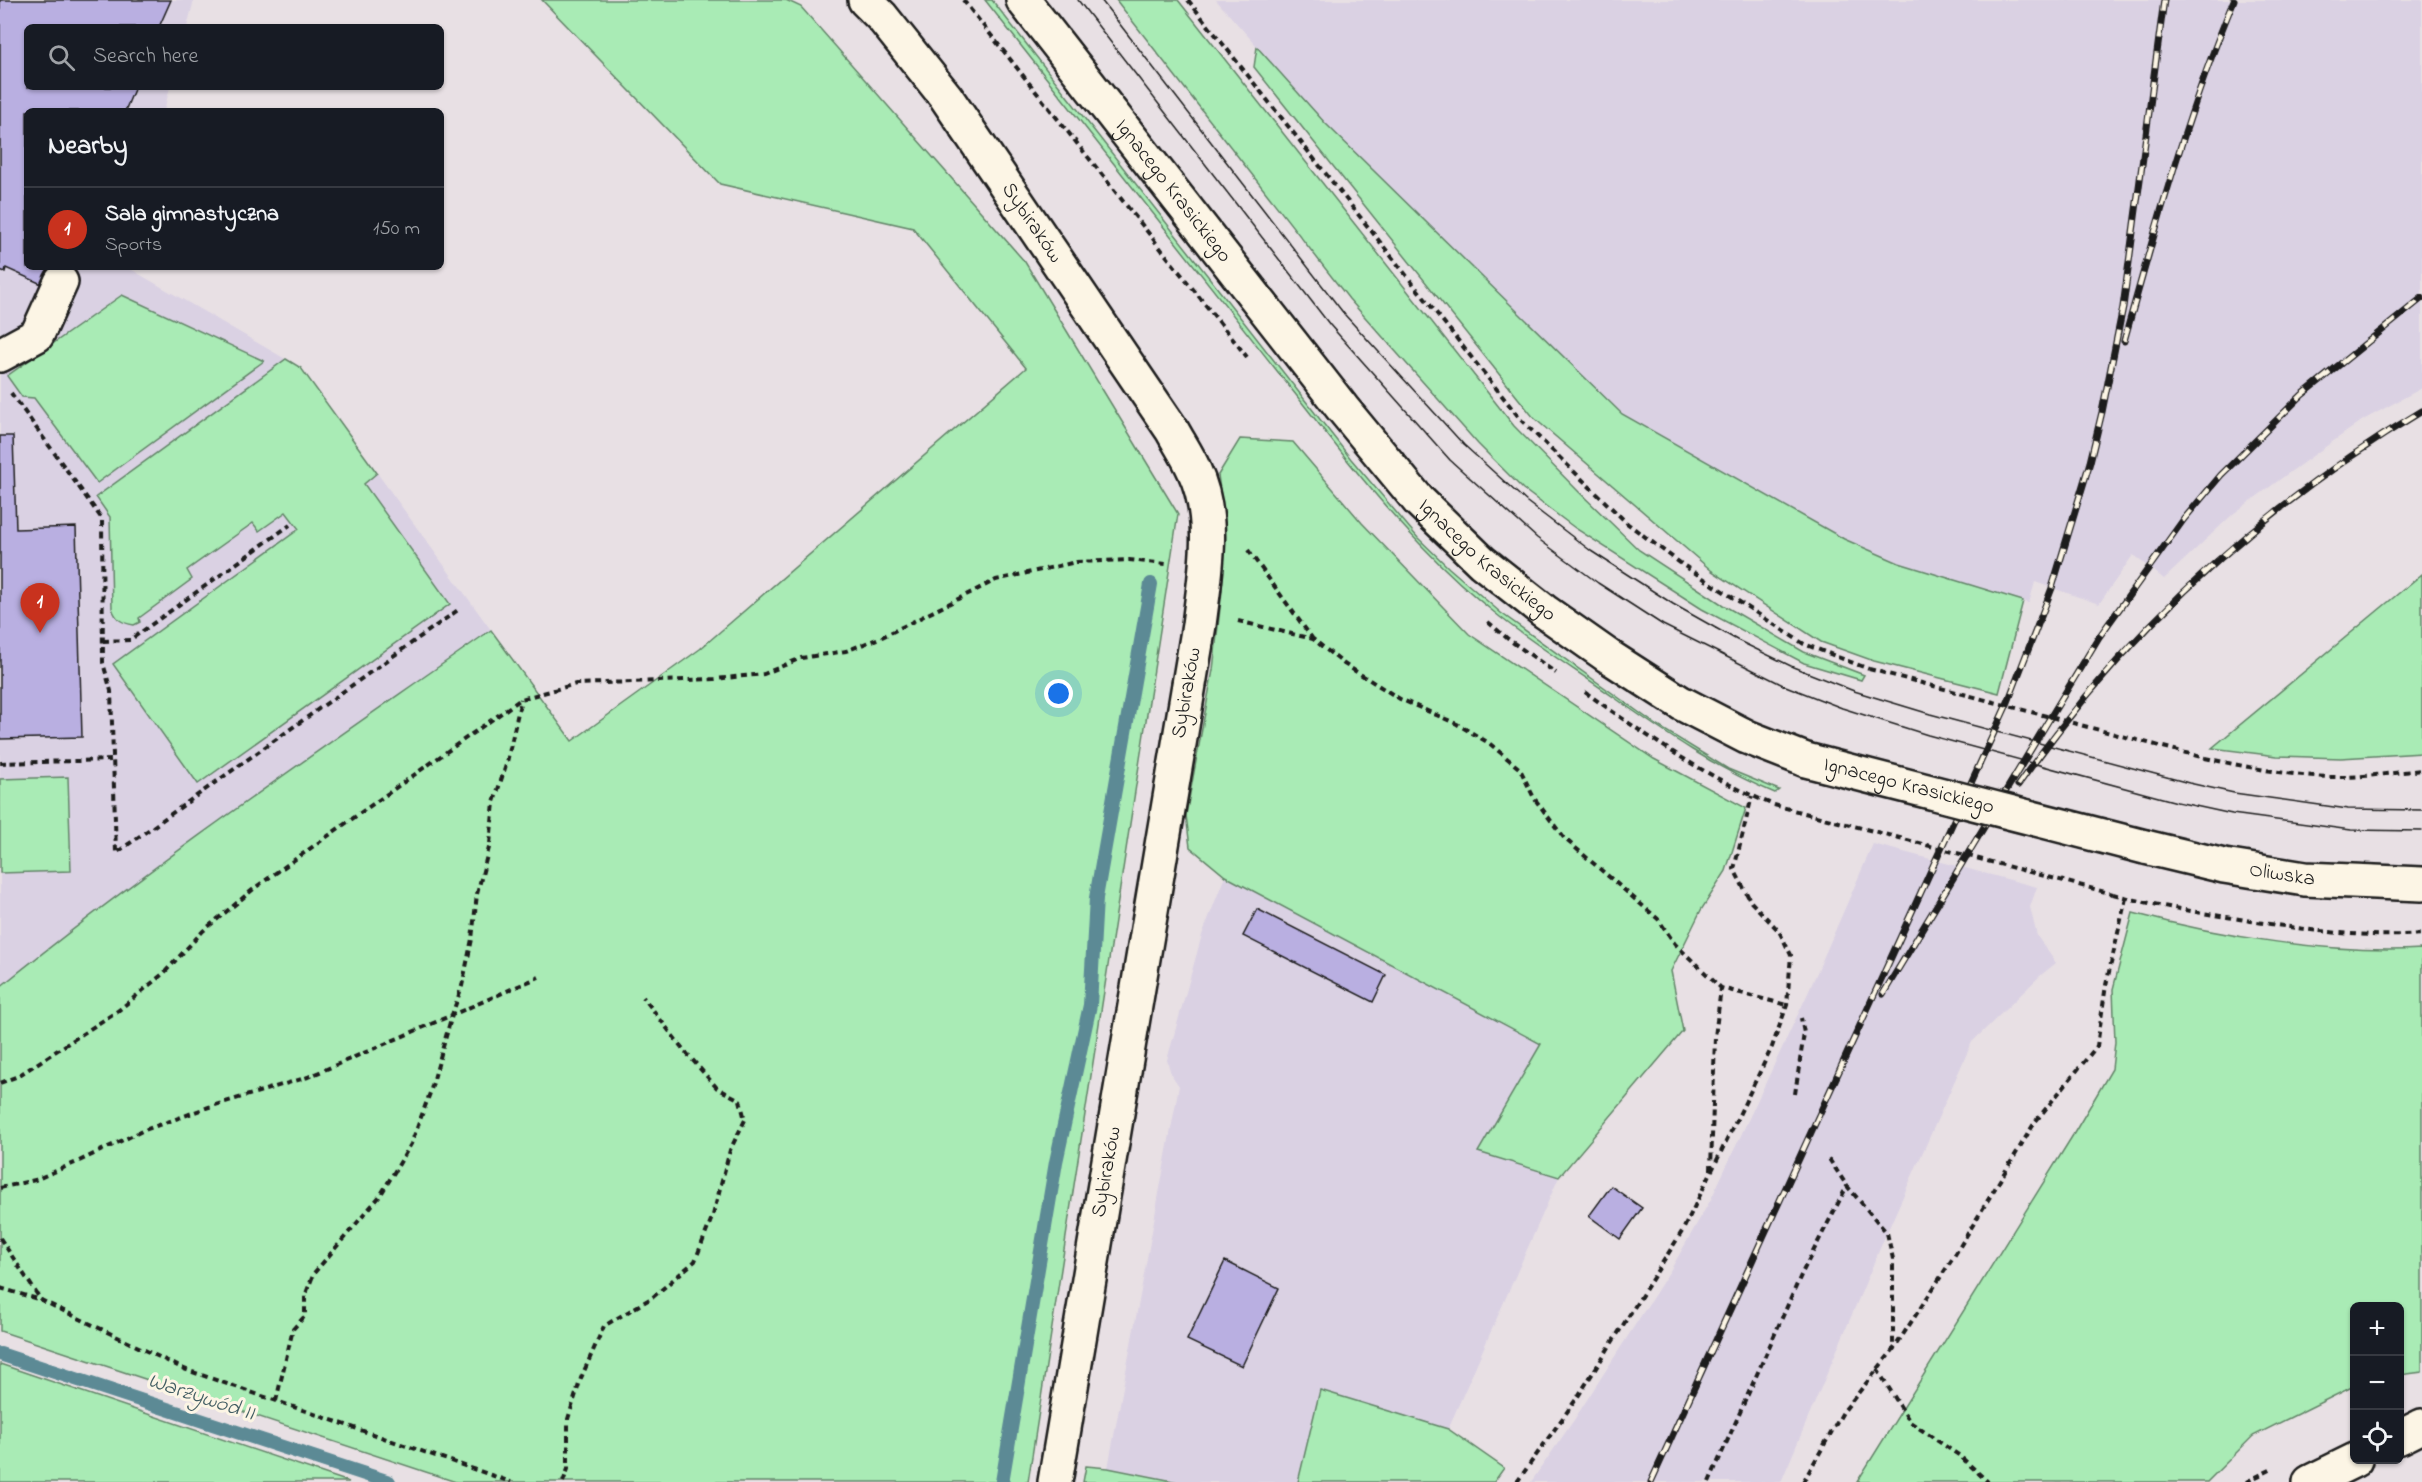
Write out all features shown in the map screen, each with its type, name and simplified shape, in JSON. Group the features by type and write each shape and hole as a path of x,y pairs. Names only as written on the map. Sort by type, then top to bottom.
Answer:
{"street":[{"name":"Sybiraków","path":"865,0 882,17 946,97 1172,430 1195,472 1205,506 1209,543 1199,625 1055,1482"},
{"name":"Ignacego Krasickiego","path":"1023,0 1336,400 1419,501 1482,562 1544,611 1608,656 1682,703 1747,737 1806,760 2145,847"},
{"path":"0,355 38,335 61,282"},
{"name":"Oliwska","path":"2145,847 2224,866 2305,879 2422,884"},
{"path":"2404,1435 2422,1426"},
{"path":"2310,1482 2350,1462"}],"path":[{"path":"963,0 1248,358"},
{"path":"1188,0 1522,421 1628,524 1683,565 1804,644 1869,669 2205,758 2286,774 2331,777 2422,770"},
{"path":"7,387 102,519 103,663 111,691 116,853 458,610"},
{"path":"1205,506 1250,552 1312,639 1344,664 1400,699 1457,724 1489,743 1520,769 1534,798 1564,838 1658,919 1675,944 1721,988 1787,1005"},
{"path":"103,641 130,640 290,525"},
{"path":"0,1083 26,1071 119,1010 164,973 203,931 256,887 521,699 576,684 704,680 764,674 801,658 846,651 882,637 996,580 1076,562 1129,560 1206,568"},
{"path":"1199,625 1231,620 1262,625 1312,639"},
{"path":"276,1401 293,1329 305,1316 305,1296 314,1273 381,1196 411,1144 430,1093 462,986 472,939 477,894 490,844 494,802 507,762 521,699"},
{"path":"0,763 113,760"},
{"path":"1517,1482 1577,1398 1683,1230 1772,1047 1787,1005 1791,955 1779,931 1751,902 1734,869 1752,796"},
{"path":"1774,805 2144,903 2294,928 2352,934 2422,934"},
{"path":"1803,1482 1843,1412 1893,1350 1953,1258 2036,1122 2097,1046 2106,985 2126,898"},
{"path":"0,1188 35,1180 142,1131 208,1107 308,1077 539,977"},
{"path":"1711,1174 1715,1037 1721,988"},
{"path":"563,1482 568,1469 568,1419 581,1378 604,1326 653,1297 695,1261 714,1215 730,1150 746,1120 740,1100 717,1088 643,997"},
{"path":"1795,1094 1803,1033 1801,1018"},
{"path":"1829,1159 1847,1186 1887,1233 1893,1259 1893,1350"},
{"path":"1709,1482 1802,1273 1847,1186"},
{"path":"0,1238 41,1300"},
{"path":"0,1288 41,1300 184,1369 512,1482"},
{"path":"1877,1369 1910,1422 1960,1456 1988,1482"}],"shaded area":[{"path":"0,0 194,0 188,24 24,24 24,90 169,90 165,108 24,108 24,270 132,270 301,368 491,630 212,826 0,987"},
{"path":"1216,0 2422,0 2422,388 2363,420 2233,514 2164,579 2133,555 2099,604 2035,582 2029,603 1899,563 1844,539 1622,414 1325,123"},
{"path":"1873,844 2037,887 2030,907 2037,936 2056,963 1972,1042 1884,1239 1781,1482 1531,1482 1574,1420 1671,1269 1711,1199 1808,993"},
{"path":"1225,876 1541,1044 1478,1152 1559,1177 1448,1429 1320,1391 1298,1482 1178,1482 1108,1468 1179,1086 1171,1074 1167,1060 1202,935"}],"green space":[{"path":"542,0 786,0 801,7 1025,262 1178,514 1028,1482 456,1482 0,1331 0,987 181,849 491,630 572,741 700,649 1026,368 913,228 720,184"},
{"path":"985,0 992,0 1351,459 1418,538 1501,613 1658,726 1728,769 1779,790 1775,793 1754,784 1692,750 1653,725 1514,628 1458,582 1401,524 1348,461"},
{"path":"1116,0 1178,0 1514,426 1639,550 1723,605 1804,652 1864,675 1861,680 1804,663 1702,609 1575,528 1523,489 1478,444 1349,299"},
{"path":"1257,47 1325,123 1622,414 1844,539 1899,563 2023,601 1999,693 1874,661 1821,642 1712,571 1534,418 1254,67"},
{"path":"122,295 264,361 97,483 34,398 22,397 7,376"},
{"path":"286,359 301,368 377,473 364,484 450,604 198,784 113,664 299,529 286,512 259,531 253,523 187,570 192,579 139,618 140,622 134,625 120,620 112,608 110,517 96,497"},
{"path":"1240,439 1293,442 1362,523 1469,634 1654,759 1746,808 1726,871 1701,910 1671,971 1683,1031 1559,1177 1478,1152 1541,1044 1225,876 1190,847 1186,815 1213,670 1222,591 1225,526 1218,475"},
{"path":"2422,574 2422,753 2341,758 2277,756 2212,748"},
{"path":"68,777 71,871 0,873 0,779"},
{"path":"2133,913 2167,922 2276,942 2351,949 2422,949 2422,1372 2404,1374 2404,1302 2350,1302 2350,1388 2253,1436 2207,1482 1857,1482 2112,1069 2115,1042 2113,989"},
{"path":"0,1364 349,1482 0,1482"},
{"path":"1320,1390 1448,1429 1504,1468 1494,1482 1298,1482"},
{"path":"1086,1466 1108,1468 1178,1482 1083,1482"}],"building":[{"path":"0,0 171,0 160,24 24,24 24,90 134,90 126,108 24,108 24,270 53,270 46,286 6,268 5,272 0,270"},
{"path":"0,436 13,436 16,529 76,527 82,737 0,739"},
{"path":"1257,909 1386,975 1373,1002 1243,936"},
{"path":"1611,1186 1642,1208 1620,1239 1589,1216"},
{"path":"1225,1261 1279,1288 1242,1366 1187,1340"}],"waterway":[{"path":"1002,1482 1056,1162 1090,1005 1096,898 1151,584"},
{"name":"Warzywód II","path":"0,1354 389,1482"}],"tram line":[{"path":"1078,0 1330,325 1450,460 1537,538 1598,583 1663,625 1783,685 1842,708 1928,735 2177,802 2232,814 2351,830 2422,831"},
{"path":"1101,0 1345,315 1464,445 1527,502 1591,551 1673,604 1737,640 1793,667 1854,691 1930,714 2234,793 2348,809 2422,810"}],"railway":[{"path":"1651,1482 2008,702 2052,588 2090,462 2123,307 2164,0"},
{"path":"2124,341 2187,126 2234,0"},
{"path":"1883,994 2099,637 2184,519 2221,475 2302,395 2422,298"},
{"path":"2018,785 2104,675 2200,576 2306,488 2363,448 2422,411"}],"place":[{"name":"Sala gimnastyczna","path":"40,633"}]}
